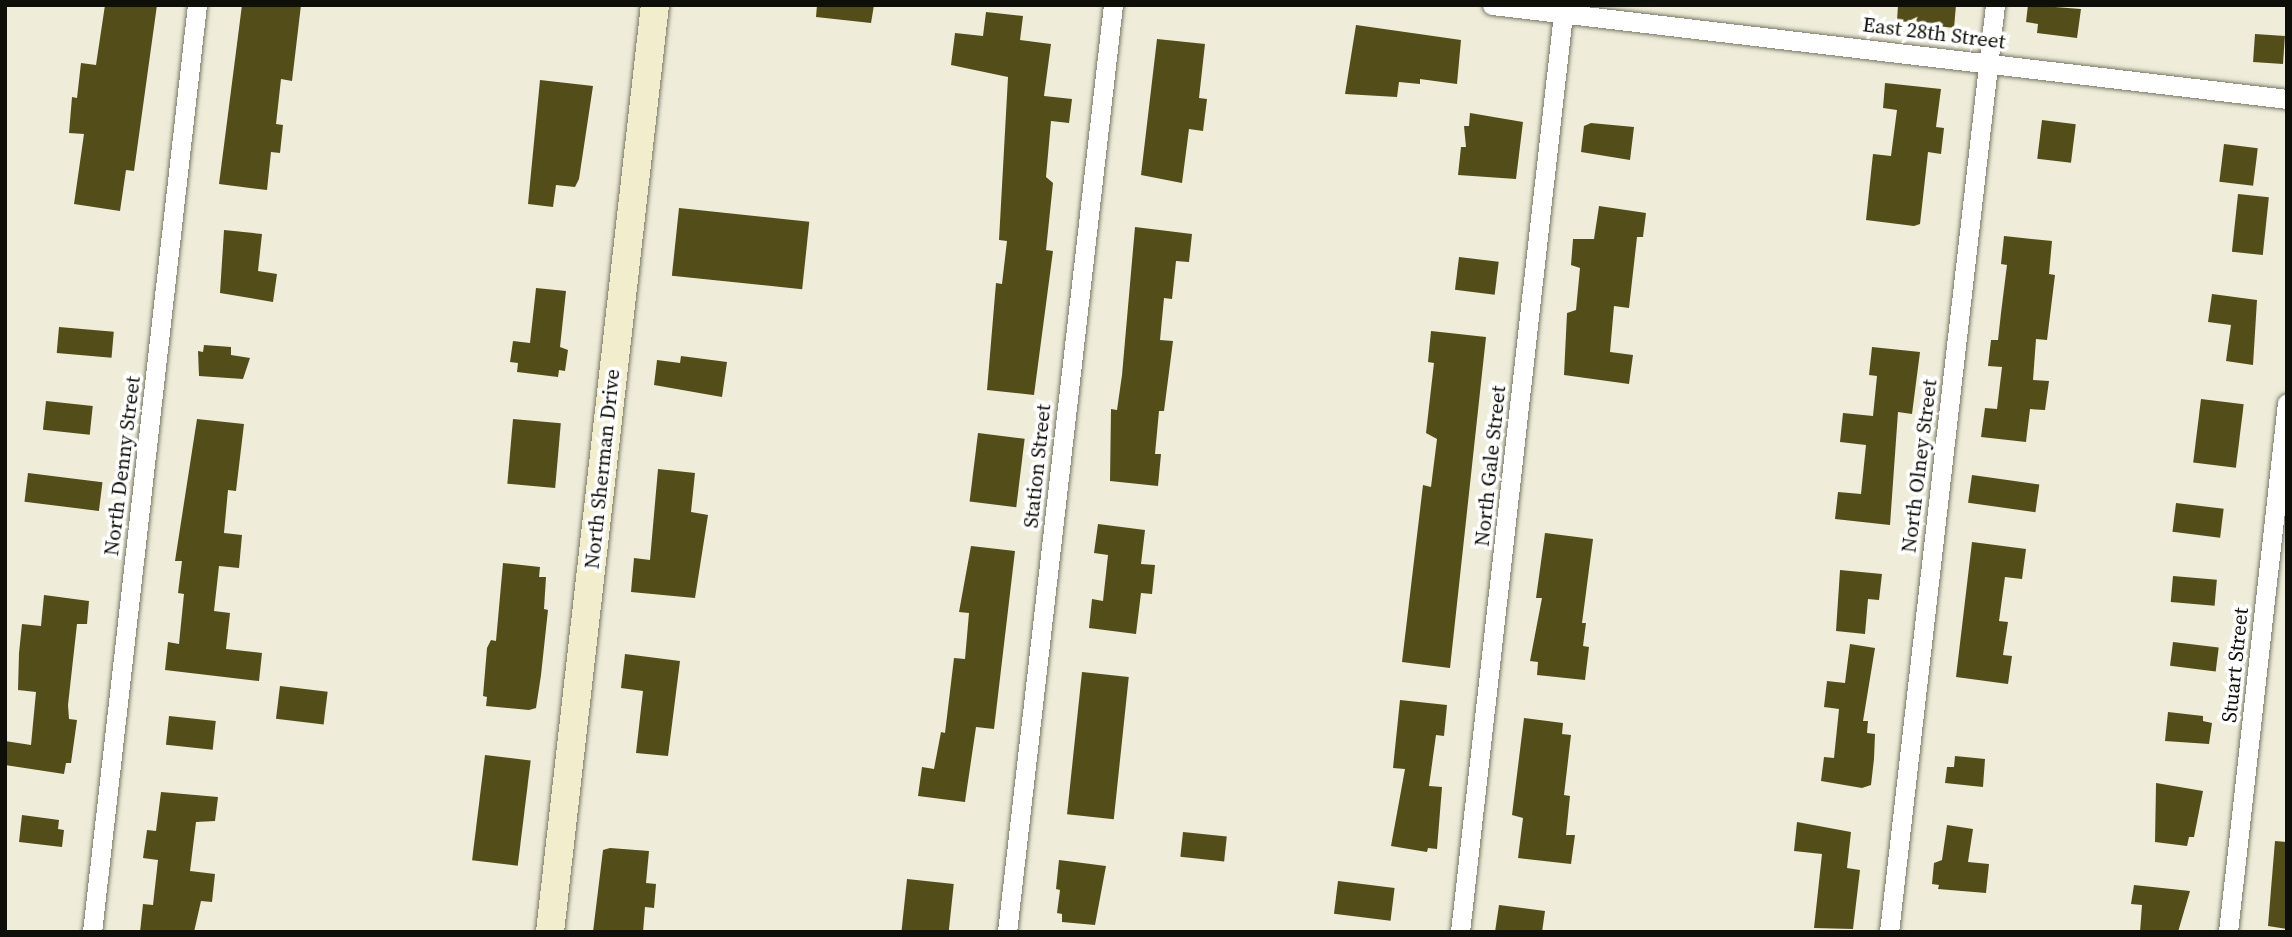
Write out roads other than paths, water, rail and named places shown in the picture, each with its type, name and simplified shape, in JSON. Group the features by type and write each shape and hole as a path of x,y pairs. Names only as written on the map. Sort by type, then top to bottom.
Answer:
{"main road":[{"name":"North Sherman Drive","path":"550,932 655,5"}],"street":[{"name":"North Denny Street","path":"92,932 197,5"},
{"name":"Station Street","path":"1007,932 1112,5"},
{"name":"East 28th Street","path":"1492,5 1564,9 2287,99"},
{"name":"North Olney Street","path":"1889,932 1995,5"},
{"name":"North Gale Street","path":"1461,932 1564,9"},
{"name":"Stuart Street","path":"2228,932 2287,403"}]}
